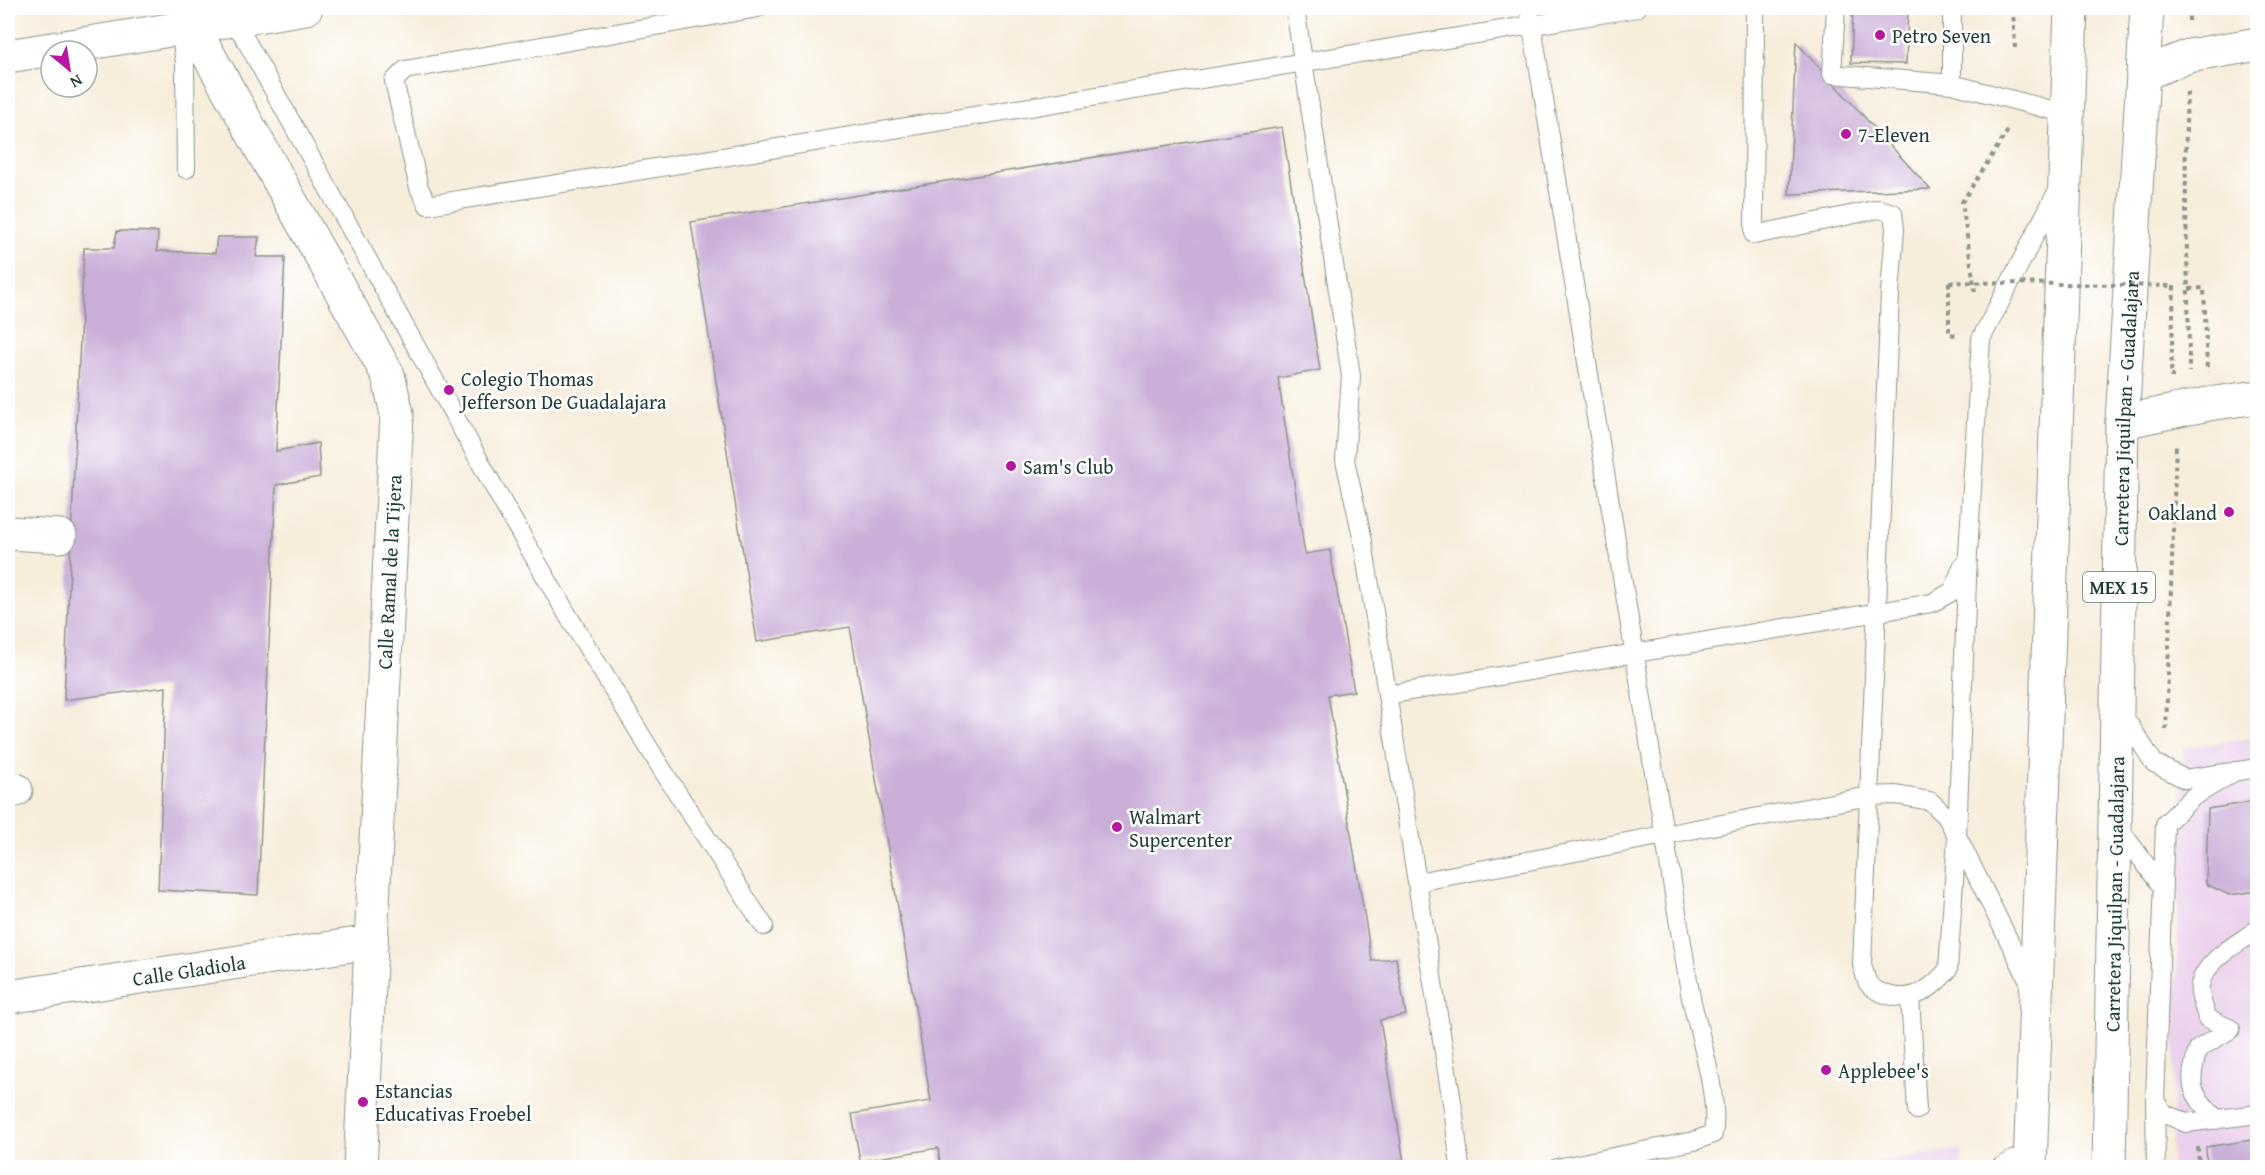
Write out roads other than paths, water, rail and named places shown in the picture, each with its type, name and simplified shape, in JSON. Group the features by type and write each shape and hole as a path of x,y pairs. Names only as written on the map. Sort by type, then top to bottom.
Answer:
{"main road":[{"path":"8,56 233,13 306,8"},
{"path":"2030,1159 2071,8"},
{"name":"Carretera Jiquilpan - Guadalajara","path":"2109,1167 2122,422 2147,8"},
{"name":"Calle Ramal de la Tijera","path":"185,21 388,375 397,414 360,1167"},
{"path":"2143,74 2189,56 2258,44"},
{"path":"2122,422 2208,404 2258,397"},
{"path":"8,534 60,536"},
{"name":"Calle Gladiola","path":"8,997 371,942"}],"lane":[{"path":"758,8 405,70 394,81 419,188 428,205 1304,62 1530,16 1637,8"},
{"path":"1296,8 1351,376 1345,460 1362,536 1454,1114 1460,1167"},
{"path":"1755,8 1754,235 1879,209 1893,213 1895,229 1890,292 1862,965 1868,983 1880,993 1899,998 1921,994 1948,970 1957,836 1968,555 1981,339 2065,176"},
{"path":"1836,8 1832,74 1952,84 2067,114"},
{"path":"1952,8 1952,84"},
{"path":"233,13 498,495 561,604 663,771 764,926"},
{"path":"1530,16 1691,998 1707,1067 1716,1120 1713,1134 1694,1141 1557,1167"},
{"path":"185,21 186,169"},
{"path":"1387,695 1932,603 1953,591 1968,555"},
{"path":"2117,706 2154,763 2185,779 2258,768"},
{"path":"2156,1167 2155,1101 2165,824 2193,797 2236,771"},
{"path":"1417,882 1869,796 1896,795 1930,801 1946,816 1957,836 2036,995"},
{"path":"2115,823 2163,888"},
{"path":"2217,1120 2197,1099 2191,1076 2198,1049 2231,1029 2208,1018 2199,986 2206,971 2216,960 2258,929"},
{"path":"1910,997 1917,1110"},
{"path":"2155,1101 2165,1114 2186,1123 2258,1114"},
{"path":"1999,1167 2030,1159"}],"place":[{"name":"Petro Seven","path":"1880,35"},
{"name":"7-Eleven","path":"1846,134"},
{"name":"Colegio Thomas Jefferson De Guadalajara","path":"449,390"},
{"name":"Sam's Club","path":"1011,466"},
{"name":"Oakland","path":"2229,512"},
{"name":"Walmart Supercenter","path":"1117,827"},
{"name":"Applebee's","path":"1826,1070"},
{"name":"Estancias Educativas Froebel","path":"363,1102"}]}
